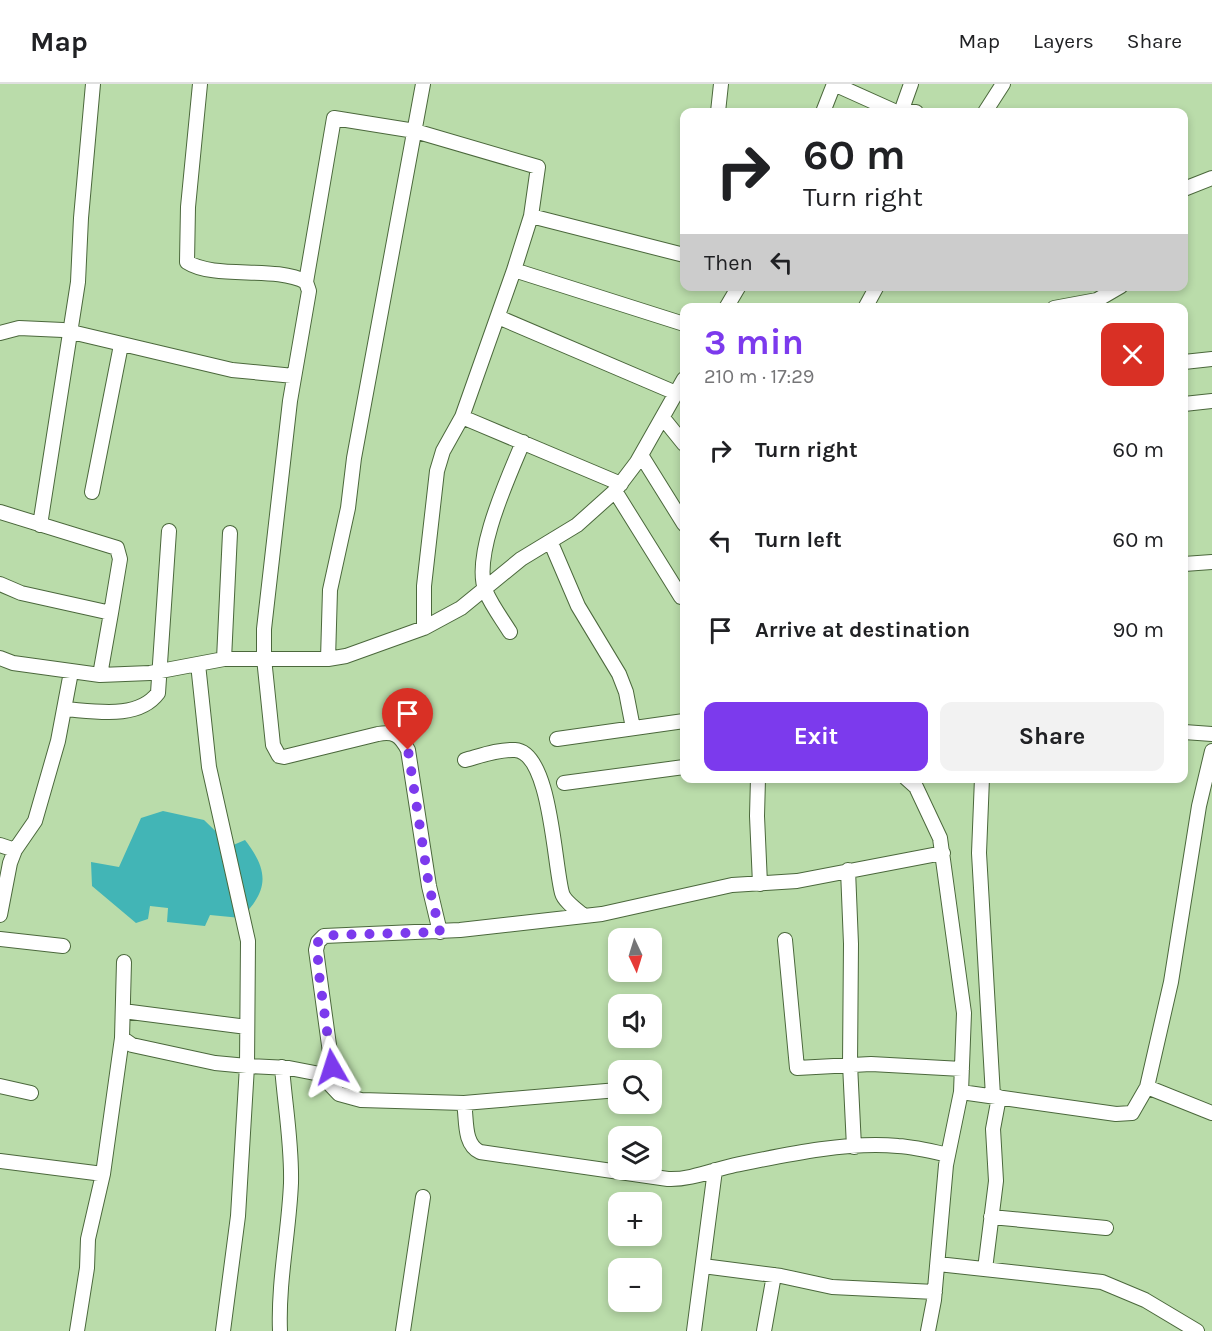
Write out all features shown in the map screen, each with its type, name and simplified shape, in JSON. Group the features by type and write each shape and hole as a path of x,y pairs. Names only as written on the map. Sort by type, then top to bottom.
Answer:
{"street":[{"path":"40,525 78,282 81,218 93,84"},
{"path":"200,84 188,215 187,262 193,266 292,277 306,282"},
{"path":"328,659 330,590 348,508 354,458 423,84"},
{"path":"718,108 721,84"},
{"path":"825,108 834,84 886,108"},
{"path":"902,108 911,84"},
{"path":"988,108 1003,84"},
{"path":"424,628 424,586 437,471 443,451 462,417 514,270 531,216 538,166 415,130 334,118 306,282 309,300 294,376 269,568 264,658 273,745 279,756 292,756 389,732 397,735 404,742 408,750 429,886 440,932"},
{"path":"1188,187 1212,178"},
{"path":"531,216 680,253"},
{"path":"514,270 680,323"},
{"path":"1081,303 1097,300 1112,291"},
{"path":"498,316 676,393"},
{"path":"0,333 19,328 69,332 232,370 294,376"},
{"path":"92,492 121,345"},
{"path":"1188,362 1212,359"},
{"path":"0,658 13,663 71,672 126,675 224,659 328,659 346,656 424,628 461,608 521,559 552,543 577,525 618,488 641,455 680,386"},
{"path":"1188,404 1212,401"},
{"path":"462,417 523,442 618,488 680,595"},
{"path":"663,418 680,439"},
{"path":"510,632 485,590 486,541 493,515 523,442"},
{"path":"641,455 680,518"},
{"path":"0,512 117,548 120,559 100,675"},
{"path":"64,709 103,712 141,707 151,703 158,693 169,531"},
{"path":"224,659 230,533"},
{"path":"552,543 578,606 619,674 626,692 633,728"},
{"path":"1188,564 1212,562"},
{"path":"0,584 21,593 111,613"},
{"path":"198,664 209,767 246,931 247,1066 237,1237 223,1331"},
{"path":"0,915 15,850 35,821 58,741 71,672"},
{"path":"557,740 680,722"},
{"path":"1188,732 1212,734"},
{"path":"465,760 516,750 527,753 534,762 550,822 562,896 584,916"},
{"path":"961,1092 1116,1114 1132,1113 1147,1087 1171,982 1212,751"},
{"path":"564,783 680,768"},
{"path":"758,783 760,884"},
{"path":"912,783 920,794 940,838 963,998 961,1092 948,1155 935,1292 928,1331"},
{"path":"982,783 979,853 996,1097 993,1129 996,1180 985,1269"},
{"path":"0,845 15,850"},
{"path":"122,1038 132,1044 215,1063 282,1067 320,1074 327,1073 332,1067 332,1054 318,967 318,942 324,936 440,932 624,911 732,885 797,881 943,853"},
{"path":"848,870 851,944 849,1064 854,1147"},
{"path":"0,939 63,946"},
{"path":"785,940 797,1068 849,1064 962,1069"},
{"path":"77,1331 87,1268 88,1239 103,1174 122,1038 124,962"},
{"path":"123,1011 248,1027"},
{"path":"280,1331 280,1302 291,1181 289,1124 282,1067"},
{"path":"320,1074 339,1094 349,1099 464,1103 608,1091"},
{"path":"0,1086 31,1094"},
{"path":"1147,1087 1212,1113"},
{"path":"464,1103 470,1142 480,1152 668,1179 679,1179 715,1170 854,1147 898,1146 948,1155"},
{"path":"0,1161 103,1174"},
{"path":"694,1331 715,1170"},
{"path":"403,1331 423,1197"},
{"path":"991,1217 1106,1228"},
{"path":"938,1264 1102,1282 1145,1300 1197,1331"},
{"path":"703,1266 774,1275 832,1287 935,1292"},
{"path":"764,1331 774,1275"}],"water":[{"path":"163,811 204,820 231,846 245,840 258,861 263,880 257,898 241,918 210,915 205,926 167,922 168,908 150,906 148,919 136,923 92,886 91,862 119,867 141,818"}],"route":[{"path":"332,1067 316,950 318,942 324,936 336,935 440,932 429,886 408,750"}]}
